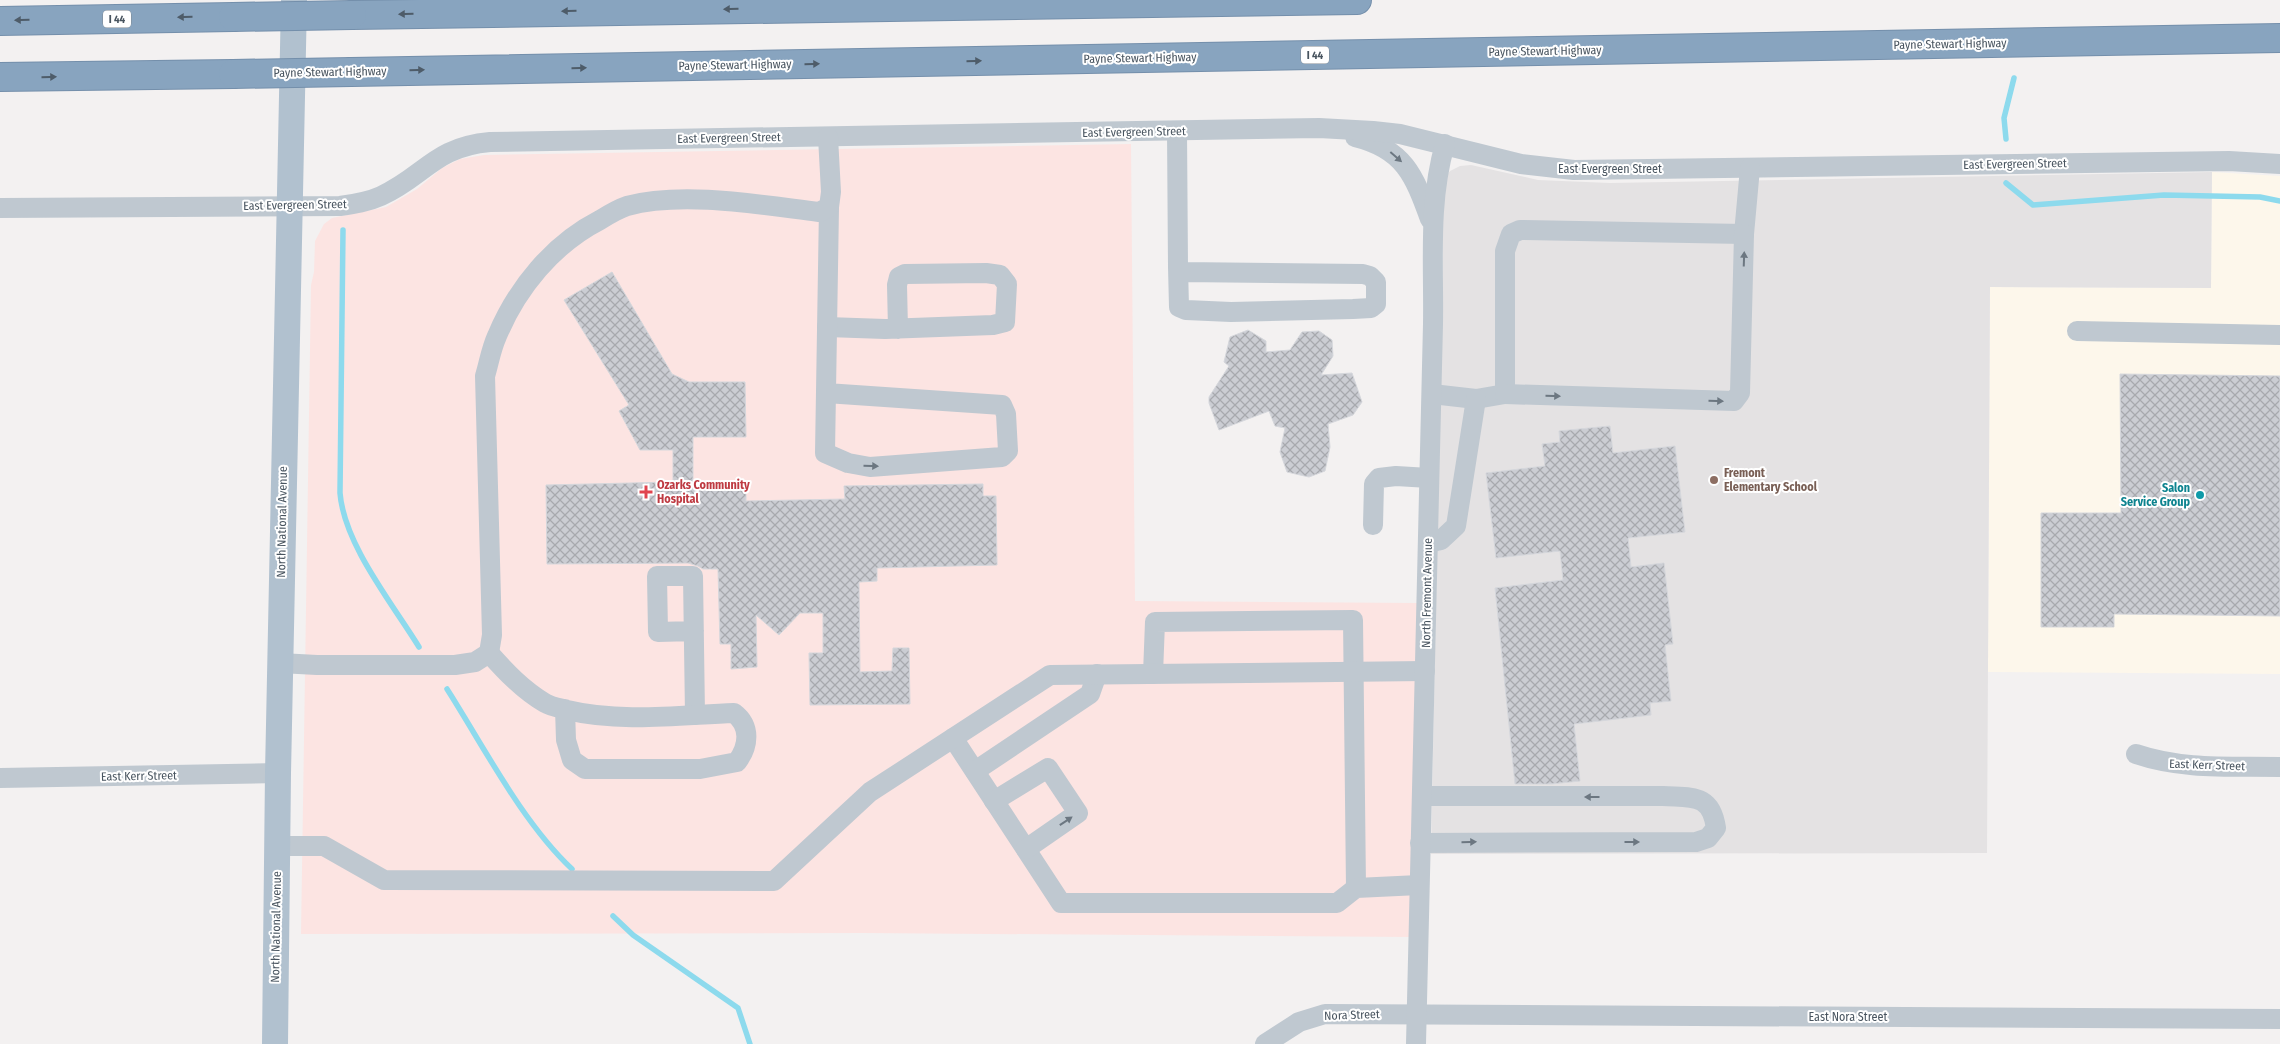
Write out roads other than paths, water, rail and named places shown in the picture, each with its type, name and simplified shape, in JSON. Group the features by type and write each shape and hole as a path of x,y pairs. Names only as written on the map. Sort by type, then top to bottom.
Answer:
{"highway":[{"name":"I 44","path":"0,21 1357,0"},
{"name":"Payne Stewart Highway","path":"0,77 2280,38"},
{"path":"2132,41 2280,48"}],"main road":[{"name":"North National Avenue","path":"276,1044 278,773 288,206 294,0"}],"street":[{"name":"East Evergreen Street","path":"0,208 340,206 368,201 394,189 437,157 456,148 476,143 1319,128 1382,132 1445,144 1521,164 1574,170 2229,161 2280,164"},
{"path":"1319,128 1376,142 1395,156 1411,173 1432,223"},
{"path":"1177,131 1178,299 1179,307 1186,310 1231,312 1371,308 1376,304 1376,282 1370,276 1362,274 1189,274 1182,272 1178,267"},
{"path":"826,393 1002,405 1006,414 1008,451 1002,457 870,467 848,463 825,453 829,207 830,192 828,137"},
{"name":"North Fremont Avenue","path":"1416,1044 1432,394 1434,254 1432,223 1438,168 1445,144"},
{"path":"1432,394 1476,399 1504,394 1734,401 1740,393 1744,234 1750,168"},
{"path":"280,663 317,665 455,665 475,662 489,653 492,636 485,376 496,337 515,299 539,267 582,229 626,206 673,200 752,203 819,212 829,207"},
{"path":"1504,394 1505,251 1511,234 1520,230 1744,234"},
{"path":"827,328 898,329 993,325 1005,322 1007,284 1000,275 986,273 905,274 899,277 897,285 898,329"},
{"path":"2077,331 2280,335"},
{"path":"1428,543 1442,540 1456,526 1476,399"},
{"path":"1372,525 1374,484 1379,478 1396,476 1429,478"},
{"path":"1153,674 1155,622 1353,620 1356,888"},
{"path":"694,631 694,715"},
{"path":"489,653 509,677 547,704 592,716 734,713 742,719 747,738 746,750 737,762 700,769 585,769 572,760 566,740 565,709"},
{"path":"277,846 324,846 384,880 774,881 870,792 1050,675 1425,671"},
{"path":"975,771 1090,694 1097,674"},
{"path":"953,738 1061,903 1337,904 1356,888 1419,885"},
{"name":"East Kerr Street","path":"2136,754 2160,762 2182,766 2280,767"},
{"path":"994,800 1048,768 1078,813 1026,849"},
{"name":"East Kerr Street","path":"0,778 278,773"},
{"path":"1420,843 1696,842 1708,838 1716,828 1714,813 1708,804 1692,798 1663,796 1422,796"},
{"name":"Nora Street","path":"1265,1044 1299,1022 1325,1014 1416,1014"},
{"name":"East Nora Street","path":"1416,1014 2280,1019"}],"waterway":[{"path":"2006,139 2004,118 2014,78"},
{"path":"2006,183 2033,205 2164,195 2260,197 2280,201"},
{"path":"343,230 340,493 343,512 350,532 371,573 419,647"},
{"path":"447,689 520,807 554,850 572,869"},
{"path":"613,916 633,935 738,1008 750,1044"}],"place":[{"name":"Fremont Elementary School","path":"1714,480"},
{"name":"Ozarks Community Hospital","path":"646,492"},
{"name":"Salon Service Group","path":"2200,495"}]}
